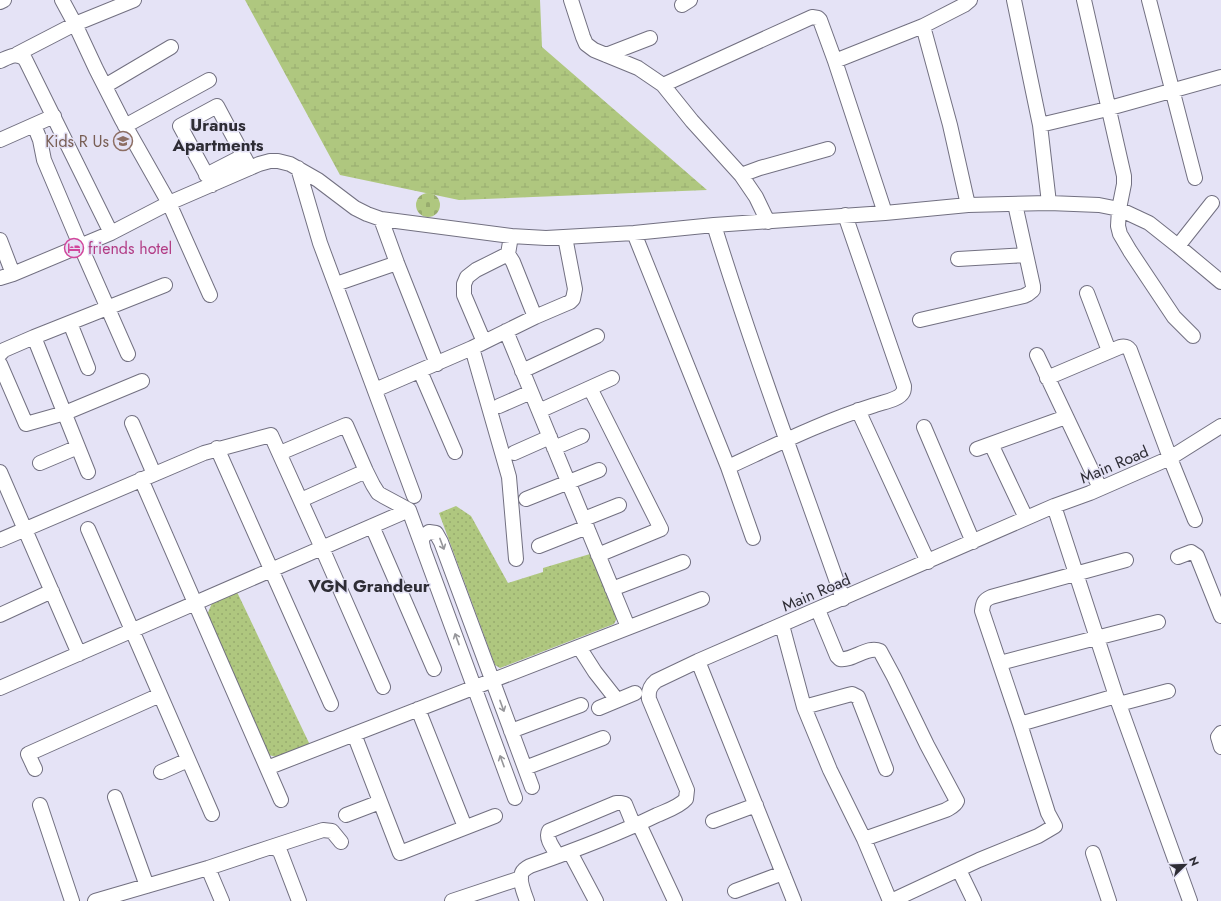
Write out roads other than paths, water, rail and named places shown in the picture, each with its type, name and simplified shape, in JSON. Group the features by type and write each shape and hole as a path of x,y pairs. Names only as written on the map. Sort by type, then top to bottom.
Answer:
{"street":[{"path":"0,2 4,0"},
{"path":"62,0 125,126 169,203 210,295"},
{"path":"0,61 17,54 75,24 134,0"},
{"path":"835,61 923,26 964,5 970,0"},
{"path":"1014,0 1040,125 1049,203"},
{"path":"1084,0 1124,176 1119,209 1118,226 1120,234 1174,317 1193,336"},
{"path":"1149,0 1195,178"},
{"path":"575,1 582,37 586,44 594,50 638,68 663,85 692,121 741,175 756,197 768,222"},
{"path":"663,85 812,17 818,18 835,61 885,213"},
{"path":"923,26 950,125 968,205"},
{"path":"606,55 650,38"},
{"path":"105,86 171,47"},
{"path":"17,54 25,59 29,64 111,233"},
{"path":"1040,125 1173,91 1221,76"},
{"path":"125,126 209,80"},
{"path":"209,180 180,126 217,106 247,162"},
{"path":"0,140 54,116"},
{"path":"34,125 40,140 44,160 128,354"},
{"path":"741,175 760,168 828,149"},
{"path":"0,240 7,276 111,233 169,203 209,180 247,162 278,161 298,168 318,180 355,208 381,219 511,236 546,238 634,233 714,225 885,213 968,205 1049,203 1099,205 1119,209 1149,223 1221,282"},
{"path":"298,168 320,243 414,496"},
{"path":"1178,246 1212,203"},
{"path":"920,320 1028,294 1033,290 1015,204"},
{"path":"728,467 858,410 899,397 903,393 904,386 845,215"},
{"path":"381,219 437,364"},
{"path":"714,225 742,315 774,409 787,440 843,599"},
{"path":"634,233 728,467 752,538"},
{"path":"511,236 508,254 513,262 535,317"},
{"path":"375,390 437,364 570,302 573,299 575,289 565,237"},
{"path":"508,254 476,270 467,277 464,284 464,295 478,345 509,477 516,559"},
{"path":"958,260 1026,256"},
{"path":"336,284 397,263"},
{"path":"0,354 4,350 34,337 165,285"},
{"path":"1087,293 1109,351"},
{"path":"70,323 88,368"},
{"path":"506,331 628,627"},
{"path":"522,371 598,336"},
{"path":"34,337 88,472"},
{"path":"1047,378 1109,351 1124,346 1128,347 1195,520"},
{"path":"1037,355 1100,488"},
{"path":"0,364 26,424 65,413 142,381"},
{"path":"420,371 455,452"},
{"path":"539,411 612,378"},
{"path":"590,388 661,529 598,555"},
{"path":"499,406 531,392"},
{"path":"858,410 928,562"},
{"path":"977,449 1066,417"},
{"path":"132,423 148,476 195,603 281,800"},
{"path":"280,453 346,425 372,485 378,493 409,510 515,798"},
{"name":"Main Road","path":"522,878 521,874 530,866 636,825 683,802 686,799 687,790 649,699 649,690 656,681 698,661 818,610 1026,518 1170,458 1221,426"},
{"path":"924,427 973,542"},
{"path":"0,540 204,453 271,435 301,500 382,687"},
{"path":"514,453 582,436"},
{"path":"991,444 1026,518"},
{"path":"40,462 78,447"},
{"path":"218,448 331,704"},
{"path":"526,499 599,470"},
{"path":"301,500 366,471"},
{"path":"0,472 79,654"},
{"path":"539,546 619,505"},
{"path":"1054,506 1118,700 1190,901"},
{"path":"0,688 409,510"},
{"path":"372,526 434,668"},
{"path":"88,529 212,814"},
{"path":"423,547 422,537 429,532 436,533 441,542 532,787"},
{"path":"1178,557 1191,552 1198,556 1221,616"},
{"path":"782,625 804,707 830,770 864,839 890,901 979,860 1038,836 1055,826 1048,813 982,611 983,603 986,599 991,597 1126,560"},
{"path":"612,589 683,562"},
{"path":"0,615 52,591"},
{"path":"267,768 702,599"},
{"path":"818,610 837,656 840,659 847,659 872,649 880,651 957,801 956,804 950,808 864,839"},
{"path":"1000,663 1158,622"},
{"path":"579,646 595,672 617,700"},
{"path":"698,661 794,901"},
{"path":"1020,724 1118,700 1168,691"},
{"path":"599,708 635,693"},
{"path":"804,707 852,694 858,697 886,769"},
{"path":"34,769 28,754 160,695"},
{"path":"511,731 581,705"},
{"path":"418,709 465,828"},
{"path":"1221,733 1218,738 1221,747"},
{"path":"354,734 400,853 495,816"},
{"path":"525,768 603,738"},
{"path":"161,772 188,760"},
{"path":"115,797 147,886"},
{"path":"346,815 380,802"},
{"path":"596,901 564,854 548,839 548,834 549,831 616,803 621,803 625,804 675,901"},
{"path":"40,805 72,901"},
{"path":"713,822 756,805"},
{"path":"95,901 208,868 323,830 332,831 341,842"},
{"path":"271,847 279,850 282,854 299,901"},
{"path":"1093,853 1109,901"},
{"path":"208,868 222,901"},
{"path":"959,870 974,901"},
{"path":"735,891 783,873"},
{"path":"452,901 522,878 522,884 527,901"}],"place":[{"name":"Kids R Us","path":"123,141"},
{"name":"friends hotel","path":"74,248"}],"district":[{"name":"Uranus Apartments","path":"218,135"},
{"name":"VGN Grandeur","path":"369,586"}]}
